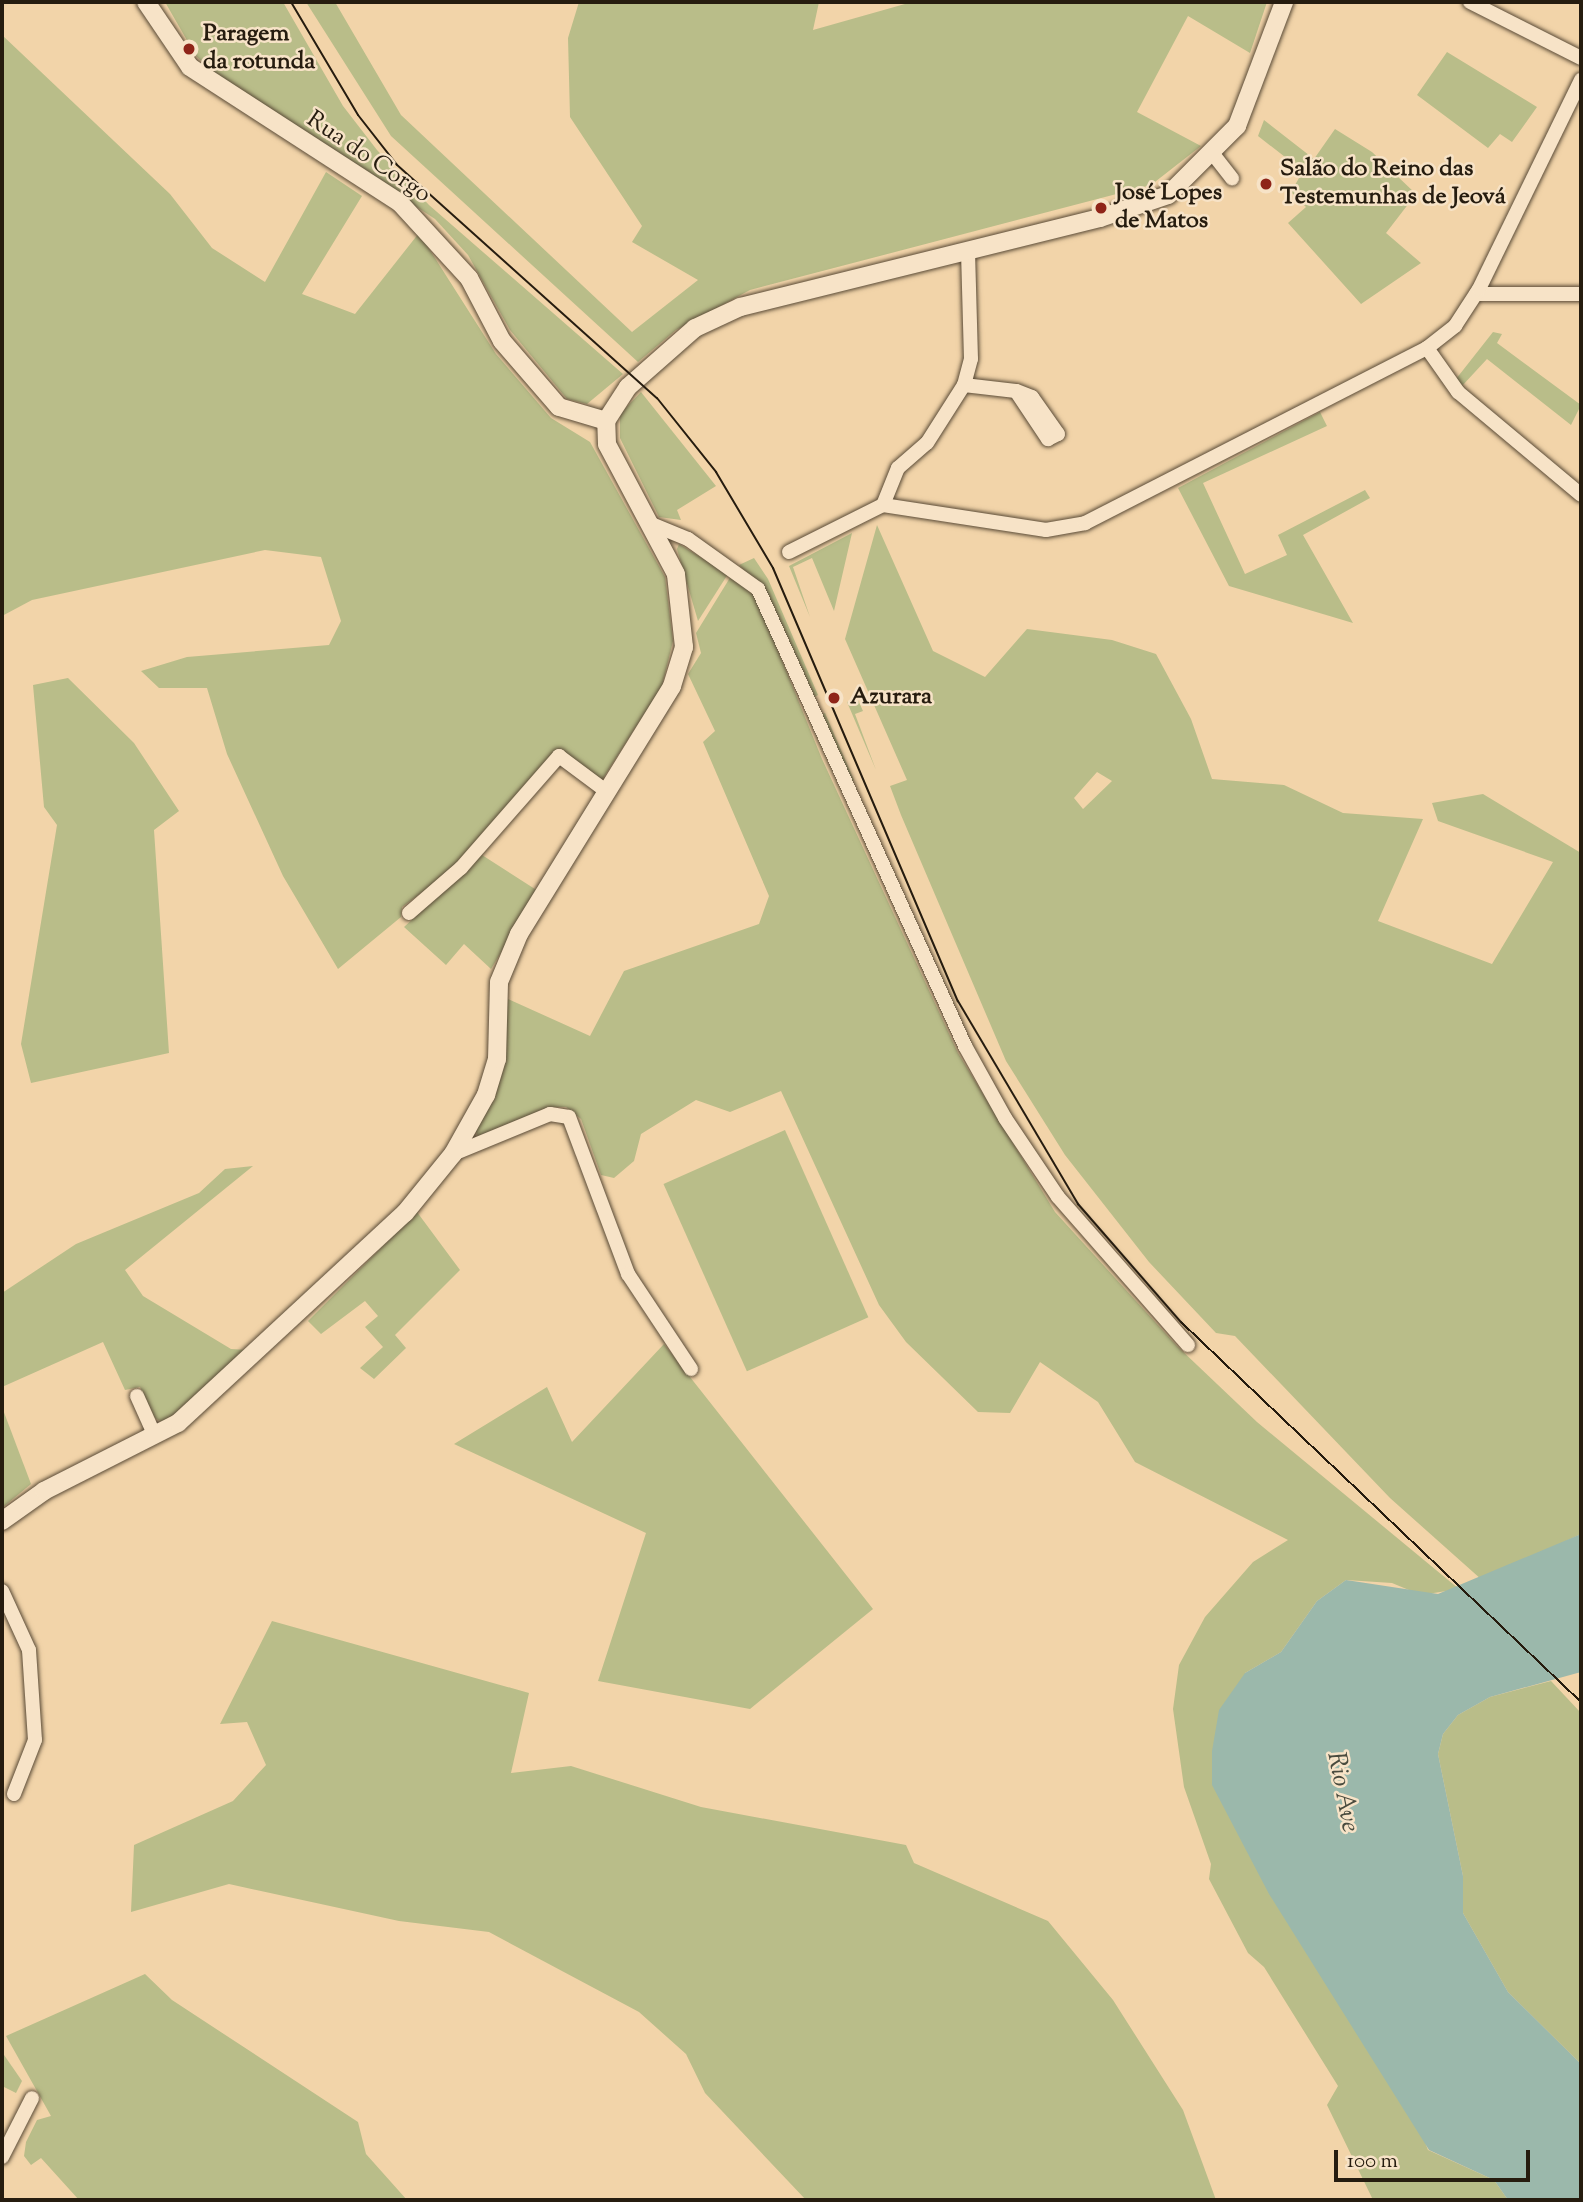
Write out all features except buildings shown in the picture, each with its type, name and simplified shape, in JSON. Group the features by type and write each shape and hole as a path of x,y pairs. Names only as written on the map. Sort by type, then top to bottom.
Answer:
{"street":[{"name":"Rua do Corgo","path":"146,2 190,67 400,203 469,278 502,341 559,407 606,421"},
{"path":"2,1521 44,1491 178,1423 405,1213 453,1154 486,1095 497,1059 499,982 519,934 672,686 684,648 684,605 676,574 607,444 606,421 657,357 706,323 778,295 1132,209 1168,195 1213,154 1237,126 1284,2"},
{"path":"1470,2 1581,58"},
{"path":"789,552 883,505 1046,530 1085,523 1427,348 1455,326 1476,294 1581,80"},
{"path":"1213,154 1232,178"},
{"path":"883,505 898,468 927,443 964,385 971,359 968,250"},
{"path":"1476,294 1581,294"},
{"path":"1427,348 1458,392 1581,495"},
{"path":"964,385 1016,391"},
{"path":"649,523 688,539 758,589 965,1046 1005,1118 1058,1197 1188,1345"},
{"path":"409,913 461,868 559,756 606,791"},
{"path":"453,1154 550,1114 569,1117 628,1275 691,1369"},
{"path":"137,1396 154,1434"},
{"path":"2,1591 29,1650 35,1740 14,1794"},
{"path":"2,2157 32,2098"}],"green space":[{"path":"165,2 283,2 343,106 377,150 429,205 623,374 587,404 567,399 510,330 468,255 435,219 213,72 196,56"},
{"path":"306,2 335,2 401,115 632,332 698,280 632,242 642,226 570,117 568,38 579,2 819,2 813,30 912,2 1267,2 1250,53 1188,16 1137,112 1201,146 1151,185 750,290 676,330 638,362 391,136"},
{"path":"2,35 170,194 212,248 265,282 326,172 362,196 302,294 355,314 419,233 496,354 551,418 590,442 665,577 673,641 662,686 602,780 559,750 459,865 402,907 401,917 338,969 283,876 227,754 207,688 159,688 141,671 187,657 329,645 341,621 321,557 265,550 32,600 2,616"},
{"path":"1447,52 1537,107 1512,142 1500,134 1488,148 1417,95"},
{"path":"1264,120 1314,159 1335,129 1372,152 1416,194 1386,233 1421,263 1361,304 1288,223 1306,207 1291,192 1303,171 1258,136"},
{"path":"1493,332 1502,334 1497,343 1581,405 1571,425 1487,359 1462,386 1456,379"},
{"path":"641,392 716,486 677,510 681,520 659,517 620,438 620,414"},
{"path":"1320,412 1327,426 1203,483 1245,574 1287,555 1278,535 1365,490 1370,498 1303,535 1353,623 1229,586 1178,488"},
{"path":"877,525 933,651 985,677 1027,629 1112,640 1156,654 1191,719 1212,779 1284,785 1343,813 1423,819 1378,921 1492,964 1553,862 1438,821 1432,803 1483,794 1581,853 1581,1534 1482,1580 1390,1498 1235,1336 1216,1333 1149,1262 1065,1155 1006,1061 901,815 890,786 907,780 845,639","holes":["1097,772 1112,781 1083,809 1074,798"]},
{"path":"852,533 834,611 812,558 793,567 810,617 789,566"},
{"path":"679,544 728,574 698,621 677,549"},
{"path":"754,558 768,579 818,695 812,698 819,715 825,713 854,780 847,782 767,595 739,565"},
{"path":"731,576 755,594 822,759 958,1053 1055,1212 1177,1346 1257,1422 1459,1589 1421,1595 1392,1583 1346,1580 1317,1601 1281,1652 1245,1673 1428,2150 1494,2180 1508,2200 1373,2200 1327,2105 1338,2086 1264,1967 1248,1953 1209,1879 1211,1864 1184,1787 1173,1709 1179,1665 1205,1617 1253,1562 1288,1540 1135,1462 1098,1402 1040,1362 1010,1413 978,1412 906,1342 879,1305 781,1091 730,1112 696,1100 641,1134 634,1161 614,1178 601,1175 581,1119 566,1107 550,1107 478,1136 475,1130 495,1098 508,999 590,1036 624,971 759,924 769,896 703,742 715,731 688,674 701,653 696,633"},
{"path":"68,678 134,743 179,811 154,830 169,1053 31,1083 21,1044 57,825 44,807 33,685"},
{"path":"857,698 863,711 855,714 876,770 847,702"},
{"path":"482,855 538,891 491,969 464,944 446,965 404,927"},
{"path":"785,1130 868,1317 747,1371 663,1184"},
{"path":"253,1166 125,1270 143,1296 231,1349 248,1350 179,1411 162,1422 155,1418 140,1387 125,1390 103,1342 2,1387 2,1293 76,1244 199,1193 225,1169"},
{"path":"417,1212 460,1270 395,1335 406,1348 374,1379 360,1368 383,1347 365,1327 378,1316 365,1301 321,1334 308,1321"},
{"path":"664,1344 873,1609 750,1709 598,1681 646,1533 454,1444 547,1387 572,1442"},
{"path":"2,1407 31,1484 2,1508"},
{"path":"272,1621 529,1693 511,1773 571,1766 701,1807 906,1845 914,1863 1048,1921 1113,2000 1183,2110 1216,2200 806,2200 705,2093 686,2054 639,2012 489,1932 399,1921 229,1884 131,1912 134,1845 233,1801 266,1765 247,1722 220,1724"},
{"path":"1551,1681 1581,1713 1581,2064 1508,1992 1463,1913 1463,1876 1438,1754 1443,1734 1458,1715 1490,1697"},
{"path":"145,1974 172,2000 358,2122 366,2154 407,2200 79,2200 41,2158 31,2165 24,2156 26,2142 37,2120 51,2116 6,2036"},
{"path":"2,2052 22,2081 16,2093 2,2086"}],"water":[{"name":"Rio Ave","path":"1581,1534 1581,1672 1490,1697 1458,1715 1443,1734 1438,1754 1463,1876 1463,1913 1508,1992 1581,2064 1581,2200 1508,2200 1494,2180 1429,2150 1269,1894 1212,1785 1212,1751 1219,1710 1245,1673 1281,1652 1317,1601 1346,1580 1438,1594"}],"tram line":[{"path":"291,2 358,115 397,165 657,398 716,472 773,568 958,1001 1078,1204 1181,1322 1581,1702"}],"place":[{"name":"Paragem da rotunda","path":"189,49"},
{"name":"Salão do Reino das Testemunhas de Jeová","path":"1266,184"},
{"name":"José Lopes de Matos","path":"1101,208"},
{"name":"Azurara","path":"834,698"}]}
